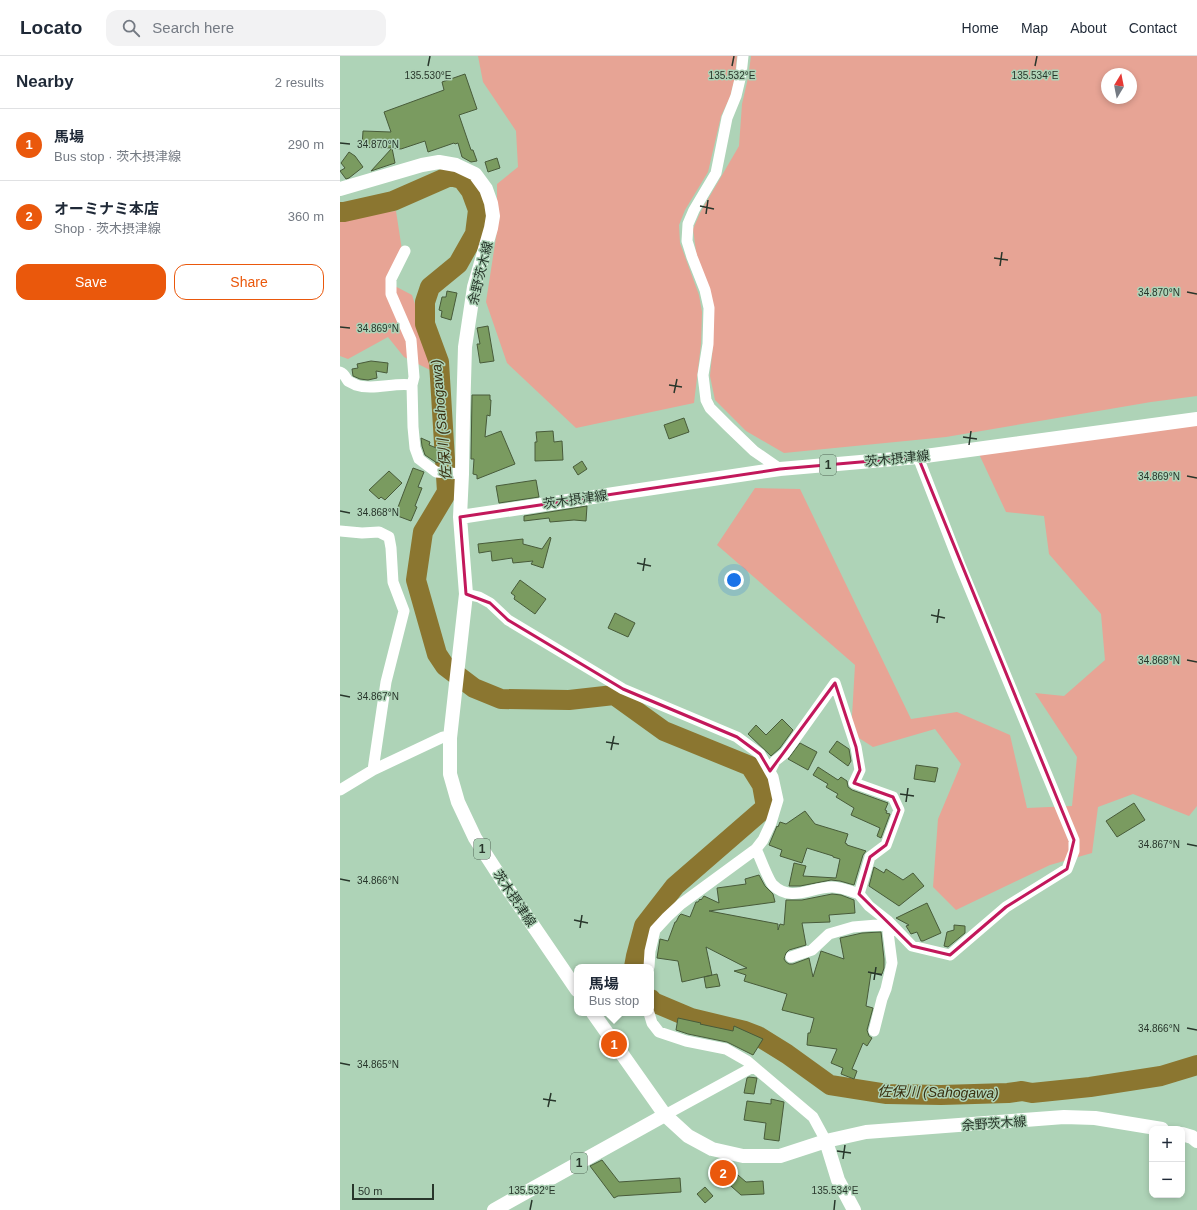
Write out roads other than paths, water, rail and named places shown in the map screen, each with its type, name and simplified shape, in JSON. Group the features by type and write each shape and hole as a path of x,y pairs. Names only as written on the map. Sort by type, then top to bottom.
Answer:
{"main road":[{"name":"余野茨木線","path":"340,189 422,165 439,162 456,166 474,174 486,189 491,203 493,216 474,287 465,347 460,517"},
{"name":"茨木摂津線","path":"574,986 475,838 458,802 450,774 450,738 466,594 460,517 780,469 918,456 1197,419"},
{"path":"595,1016 665,1115 688,1136 712,1148 743,1156 780,1156 826,1141 838,1180 854,1210"},
{"name":"1","path":"494,1210 665,1115"},
{"name":"余野茨木線","path":"826,1141 866,1132 1064,1117 1095,1118 1149,1127"},
{"path":"1185,1135 1192,1137 1197,1141"}],"street":[{"path":"743,56 740,82 727,118 716,173 694,210 688,224 687,241 709,308 708,344 703,375 706,400 710,408 728,426 754,450 780,469"},
{"path":"405,251 391,279 391,294 411,340 414,376 412,385 415,448 419,458 436,472 462,474"},
{"path":"340,372 344,373 348,381 366,387 404,384 412,385"},
{"path":"756,849 772,884 782,892 790,895 832,887 859,894 869,906 888,922 912,946 950,955 1006,906 1067,869 1074,851 1074,840 960,565 918,456"},
{"path":"340,531 362,533 379,532 389,538 393,582 404,611 386,682 373,770"},
{"path":"466,594 479,597 490,602 508,620 623,689 737,737 760,754 770,770 778,800 771,823 763,840 756,849 667,916 655,930 650,951 649,964"},
{"path":"770,770 775,761 785,753 835,683 856,747 860,770 854,783 893,797 899,810 886,845 870,857 859,894"},
{"path":"340,790 373,770 443,737 450,738"},
{"path":"790,957 812,950 829,934 853,927 888,922"},
{"path":"874,1031 892,963 888,922"},
{"path":"650,1016 652,1023 659,1032 686,1041 726,1049 747,1061 813,1117 826,1141"},
{"path":"665,1115 753,1067"}],"waterway":[{"name":"佐保川 (Sahogawa)","path":"340,212 393,201 450,176 462,179 471,191 478,210 475,234 458,264 430,287 425,302 425,324 439,362 447,492 423,532 416,580 437,654 445,666 474,688 501,699 569,700 614,695 664,731 750,766 762,785 766,807 675,886 644,926 635,964"},
{"name":"佐保川 (Sahogawa)","path":"654,1002 691,1018 745,1031 758,1036 787,1054 830,1085 887,1094 941,1095 1008,1093 1022,1091 1032,1093 1090,1087 1161,1076 1197,1065"}],"place":[{"name":"馬場","path":"614,1044"},
{"name":"オーミナミ本店","path":"723,1173"}]}
